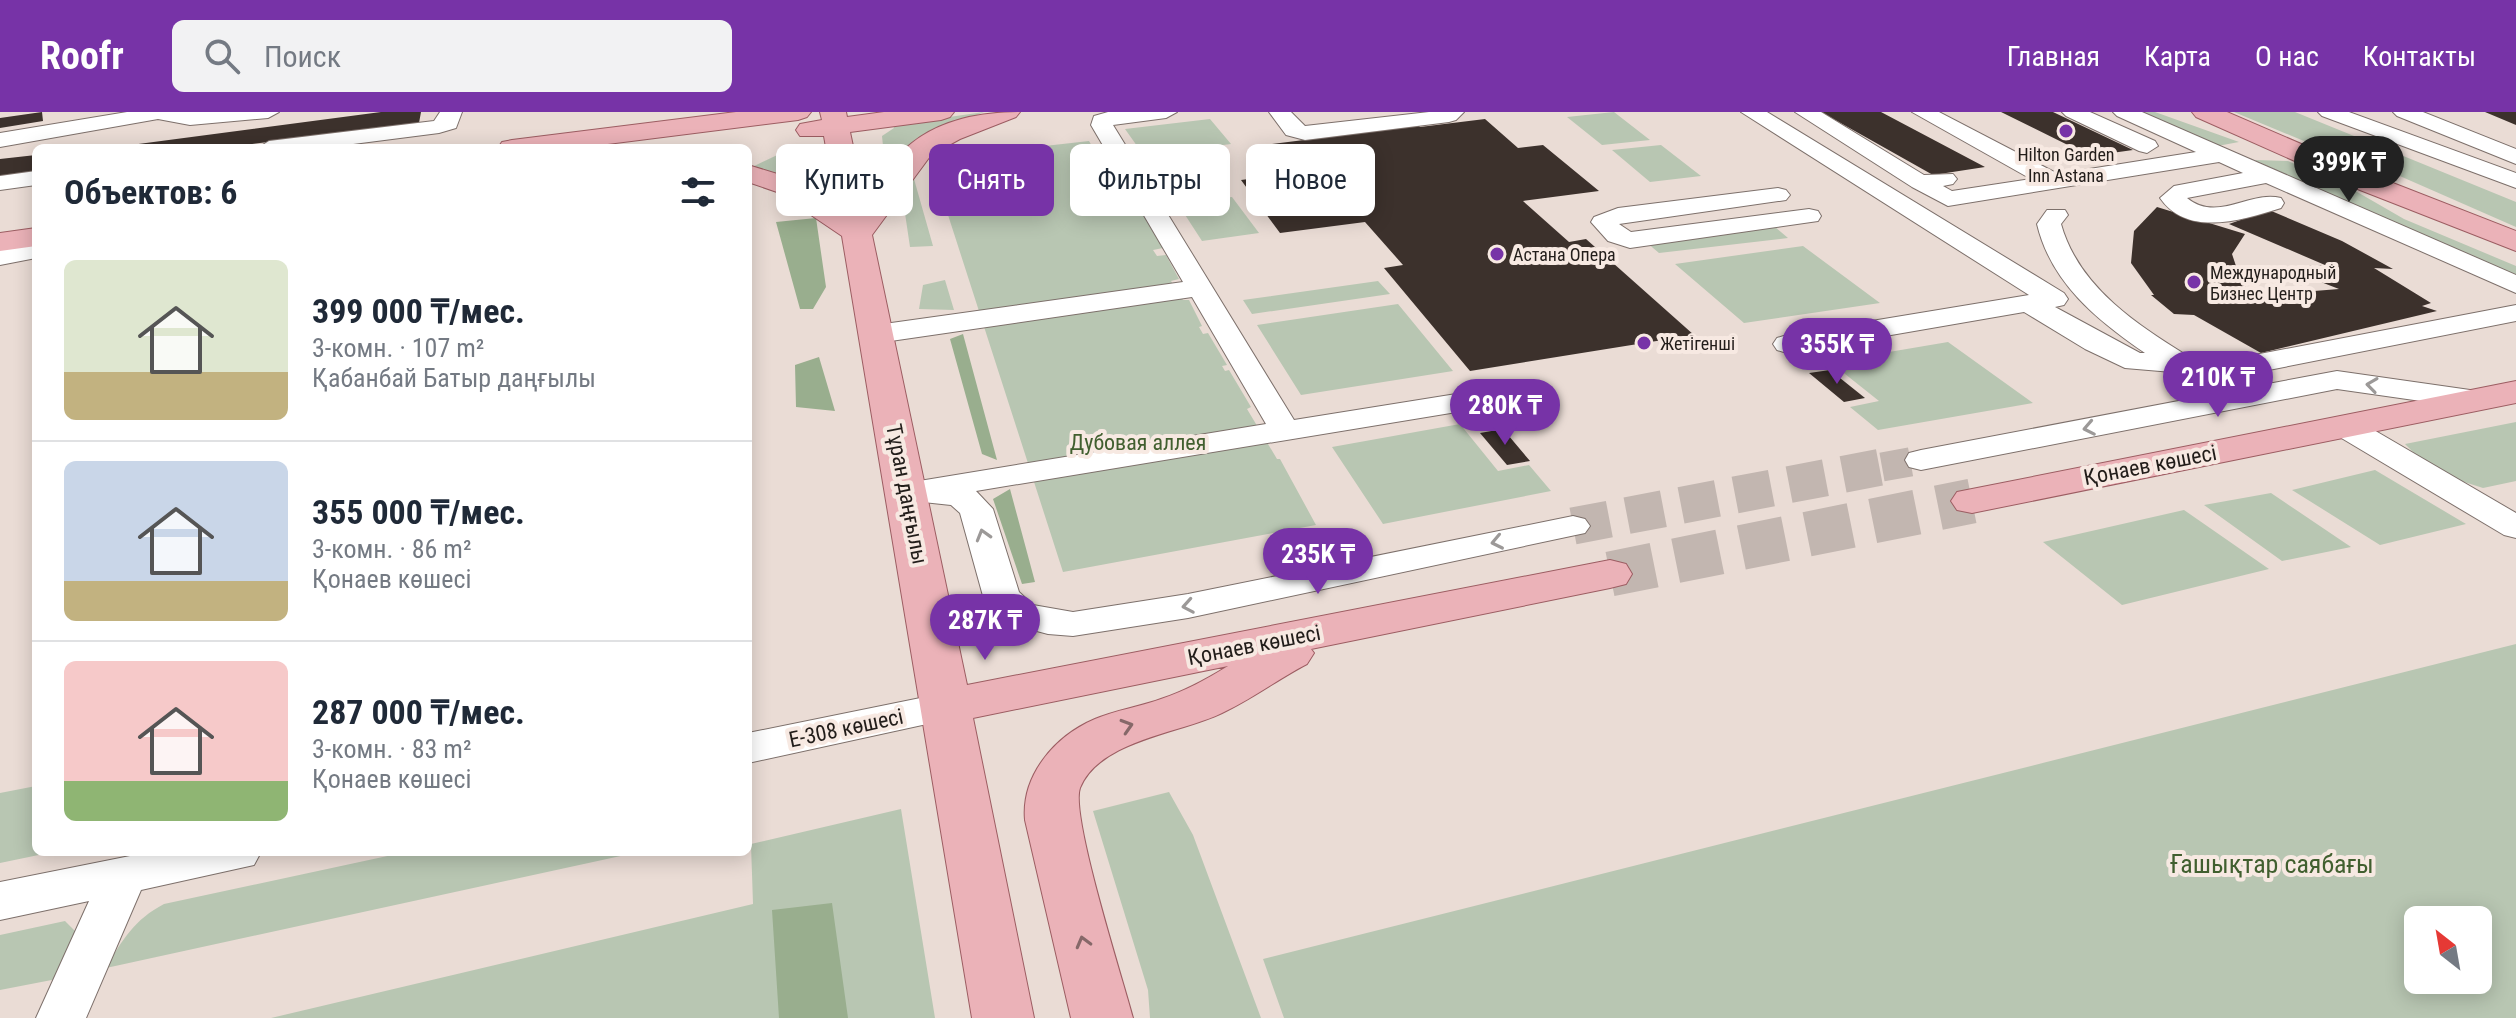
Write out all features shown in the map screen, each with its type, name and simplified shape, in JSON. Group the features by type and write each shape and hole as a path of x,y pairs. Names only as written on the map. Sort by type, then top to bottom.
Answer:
{"main road":[{"path":"600,137 694,112"},
{"path":"544,144 798,112"},
{"path":"701,144 834,119 941,112"},
{"path":"752,174 787,186 858,233 921,149 951,133 1007,112"},
{"path":"2205,112 2370,184 2516,242"},
{"name":"Тұран даңғылы","path":"834,119 907,492 945,707 990,1008"},
{"path":"2370,184 2415,215 2516,261"},
{"path":"0,242 32,238"},
{"path":"2477,400 2516,361"},
{"name":"Қонаев көшесі","path":"1972,501 2516,392"},
{"name":"Қонаев көшесі","path":"945,707 1610,574"},
{"path":"1102,1018 1052,820 1049,798 1057,776 1080,750 1106,732 1194,706 1257,668 1348,626"}],"street":[{"path":"0,140 160,113 190,119 268,112"},
{"path":"301,144 439,127 448,123 451,112"},
{"path":"1166,112 1110,118 1102,121 1102,125 1286,432"},
{"path":"1280,112 1299,133 1370,118 1449,116 1453,112"},
{"path":"1752,112 2054,299 1787,344"},
{"path":"1806,112 1948,199 2281,145"},
{"path":"1923,112 2053,181"},
{"path":"2073,112 2181,162"},
{"path":"2124,112 2516,285"},
{"path":"2329,112 2516,181"},
{"path":"2404,112 2516,157"},
{"path":"2267,176 2182,191 2172,198 2179,206 2205,215 2227,217 2272,203"},
{"path":"0,183 32,179"},
{"path":"2227,183 2299,215"},
{"path":"0,197 32,193"},
{"path":"1778,195 1618,215 1603,222 1617,236 1630,240 1809,216"},
{"path":"2056,215 2049,224 2057,252 2109,313 2235,400"},
{"path":"0,257 32,251"},
{"path":"877,334 1200,288"},
{"path":"2030,304 2095,343 2135,362 2189,369 2516,313"},
{"path":"1921,460 2337,380 2477,400"},
{"path":"907,492 1475,400"},
{"path":"2344,426 2516,528"},
{"path":"907,492 960,495 976,509 1002,596 1020,614 1048,622 1073,624 1188,606 1573,526"},
{"name":"Е-308 көшесі","path":"752,747 945,707"},
{"path":"0,901 218,856"},
{"path":"61,1018 124,875"}],"green space":[{"path":"984,112 939,131 913,150 913,144 883,144 882,136 894,128 893,125"},
{"path":"1614,112 1650,140 1602,145 1567,117"},
{"path":"2136,112 2155,112 2239,142 2212,147"},
{"path":"2234,112 2295,112 2386,149 2348,155 2323,149"},
{"path":"1210,119 1231,144 1136,144 1125,129"},
{"name":"Дубовая аллея","path":"1089,141 1091,144 1070,144 1070,216 1144,216 1163,248 1153,250 1157,256 1166,255 1179,279 1171,281 1183,300 1189,300 1202,326 1199,327 1203,334 1208,333 1227,365 1222,366 1225,371 1229,370 1251,407 1247,409 1277,459 1280,459 1316,525 1063,572 948,216 1054,216 1054,145"},
{"path":"1661,145 1701,176 1650,182 1612,150"},
{"path":"2396,153 2516,202 2516,227 2361,159"},
{"path":"776,156 776,176 752,167"},
{"path":"2254,160 2288,161 2352,189 2404,219 2516,266 2516,278"},
{"path":"913,180 933,246 910,247 905,216 913,216"},
{"path":"1230,197 1259,233 1202,241 1186,216 1230,216"},
{"path":"816,218 826,287 813,309 800,309 776,222"},
{"path":"1774,226 1788,238 1659,253 1646,242"},
{"path":"1803,246 1880,303 1744,323 1675,264"},
{"path":"945,280 954,310 919,309 923,285"},
{"path":"1378,281 1390,294 1252,314 1243,300"},
{"path":"1398,304 1453,371 1301,395 1257,325"},
{"path":"963,334 997,460 982,454 950,339"},
{"path":"1948,342 2033,403 1878,430 1850,407 1879,401 1830,362"},
{"path":"819,357 835,411 796,407 795,365"},
{"path":"2516,422 2516,481 2483,488 2433,472 2405,444"},
{"path":"1460,424 1498,471 1529,465 1551,491 1383,524 1332,447"},
{"path":"2375,470 2466,524 2380,545 2292,490"},
{"path":"1010,489 1035,582 1022,584 993,499"},
{"path":"2271,493 2351,547 2282,561 2204,505"},
{"path":"2184,510 2269,569 2122,605 2043,542"},
{"name":"Ғашықтар саябағы","path":"2516,644 2516,1018 1284,1018 1263,959"},
{"path":"32,787 34,856 0,863 0,793"},
{"path":"1169,792 1193,835 1261,1018 1150,1018 1148,990 1093,811"},
{"path":"901,809 935,1018 271,1018 753,904 752,844"},
{"path":"387,856 621,856 106,968 130,931 145,916 164,904"},
{"path":"832,903 848,1018 779,1018 772,910"},
{"path":"65,921 77,933 62,978 0,990 0,935"}],"building":[{"path":"42,112 43,121 0,128 0,118"},
{"path":"381,112 421,112 419,123 253,144 138,144"},
{"path":"1821,112 1881,112 1985,167 1933,175"},
{"name":"Hilton Garden Inn Astana","path":"2001,112 2053,112 2133,150 2090,156"},
{"path":"2485,112 2516,112 2516,125"},
{"name":"Астана Опера","path":"1485,119 1518,148 1543,145 1599,191 1523,201 1569,242 1586,239 1694,335 1470,371 1384,268 1403,265 1365,222 1280,233 1267,216 1375,216 1375,144 1271,144 1320,138 1315,133 1415,122 1420,127"},
{"path":"32,155 32,172 0,176 0,159"},
{"name":"Международный Бизнес Центр","path":"2157,207 2245,234 2232,254 2240,278 2252,296 2339,289 2282,267 2317,265 2332,268 2229,224 2269,210 2342,241 2393,269 2374,268 2431,303 2422,306 2437,311 2261,353 2194,315 2174,314 2151,295 2154,295 2131,263 2134,231"},
{"path":"1830,370 1865,398 1844,402 1809,373"},
{"path":"1503,429 1530,461 1507,465 1480,433"}],"tunnel":[{"path":"1882,467 1921,460"},
{"path":"1573,526 1892,465"},
{"path":"1610,574 1972,501"}],"place":[{"name":"Hilton Garden Inn Astana","path":"2066,131"},
{"name":"Астана Опера","path":"1497,254"},
{"name":"Международный Бизнес Центр","path":"2194,282"},
{"name":"Жетігенші","path":"1644,343"}]}
